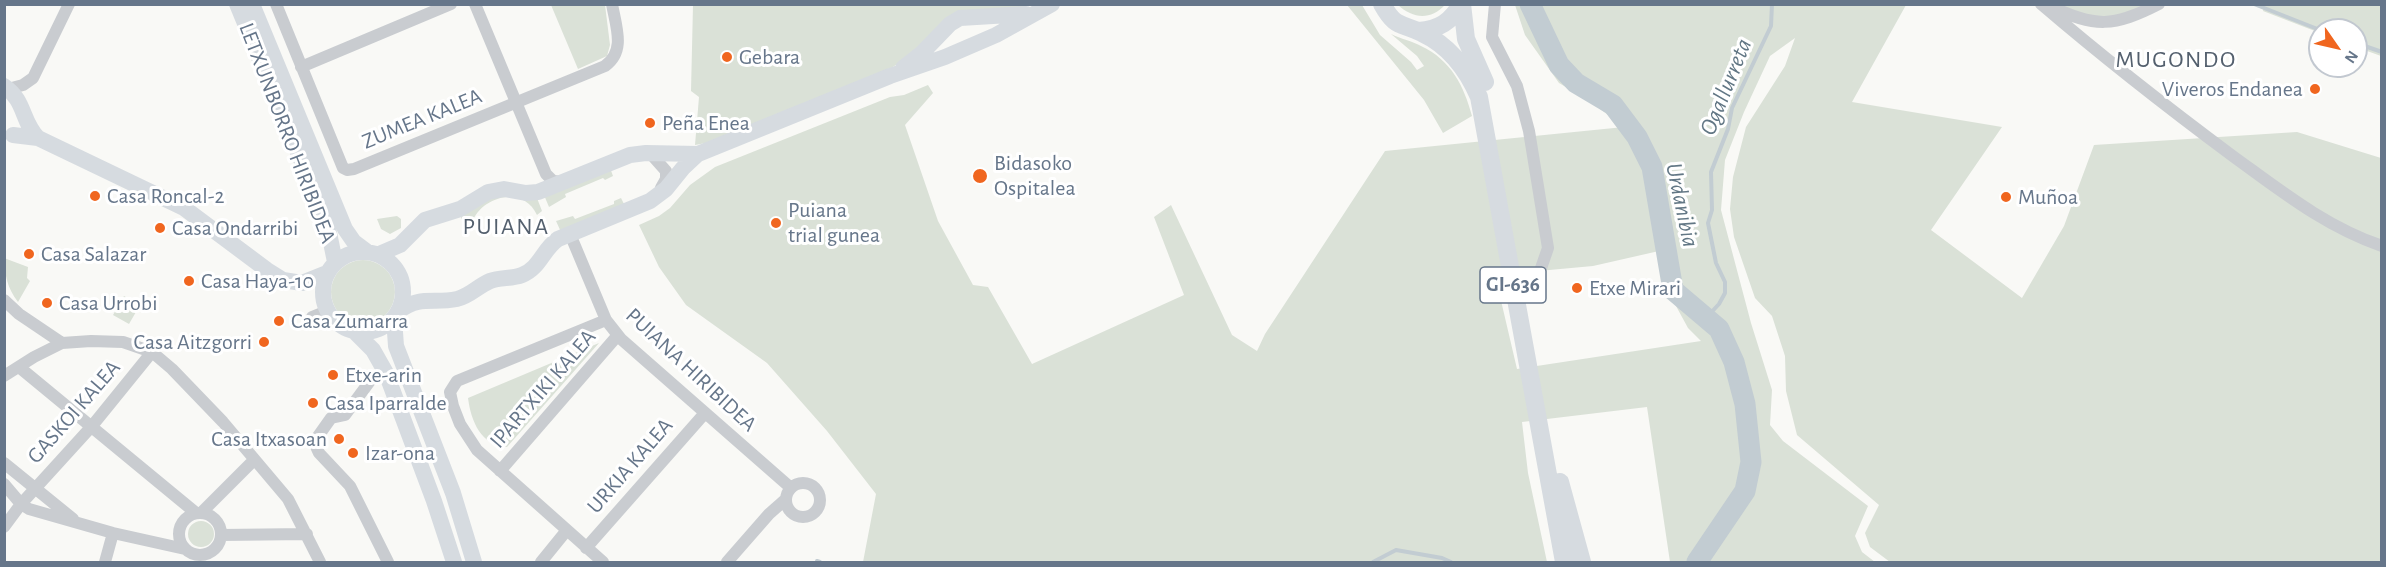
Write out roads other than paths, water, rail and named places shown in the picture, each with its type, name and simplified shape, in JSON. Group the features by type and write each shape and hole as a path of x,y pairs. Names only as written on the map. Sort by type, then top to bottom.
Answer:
{"main road":[{"name":"GI-636","path":"1382,5 1396,23 1407,29 1419,31 1432,30 1445,24 1462,4"},
{"name":"GI-636","path":"1462,4 1466,39 1496,112 1560,482 1582,562"},
{"name":"GI-636","path":"1419,31 1458,59 1471,78 1481,106 1564,562"},
{"path":"1560,482 1576,562"}],"street":[{"name":"LETXUNBORRO HIRIBIDEA","path":"237,4 327,223 331,268"},
{"name":"LETXUNBORRO HIRIBIDEA","path":"252,4 345,229 354,242 373,253"},
{"name":"LETXUNBORRO HIRIBIDEA","path":"276,4 343,168"},
{"path":"301,67 451,4"},
{"path":"475,4 546,174 554,181 564,182"},
{"name":"ZUMEA KALEA","path":"343,168 347,171 354,170 604,66 614,59 618,43 612,4"},
{"path":"302,283 321,309 341,326 354,331 377,330 396,314 420,300 456,299 467,296 492,281 523,275 536,266 554,242 650,201 666,189 698,154 890,76 945,57 996,35 1052,4"},
{"path":"1495,4 1492,37 1517,86 1529,131 1548,248 1539,274"},
{"path":"2041,4 2160,103 2297,203 2361,239 2382,246"},
{"path":"2046,4 2076,19 2099,22 2121,20 2159,4"},
{"path":"7,87 23,85 33,78 67,6"},
{"path":"890,76 922,52 950,24 960,18 1034,13"},
{"path":"976,16 989,24 996,35"},
{"path":"945,57 942,40 950,24"},
{"path":"7,87 19,99 29,128 38,138 184,208 275,276 283,280 302,283 331,268 352,253 373,253 400,245 425,220 460,209 488,192 504,189 526,193 538,192 622,157 650,153 698,154"},
{"path":"7,138 20,128 24,115"},
{"path":"7,138 38,138"},
{"path":"650,153 661,164 666,175 662,187 650,201"},
{"path":"538,192 545,184 546,174"},
{"name":"PUIANA HIRIBIDEA","path":"570,234 606,320 618,335 705,413 789,494 726,562"},
{"path":"373,253 390,261 403,282 404,295 396,314 396,346 449,483 474,562"},
{"path":"321,309 323,285 331,268"},
{"path":"4,300 62,343"},
{"path":"603,562 477,450 460,424 450,392 457,381 606,320"},
{"path":"354,331 373,350 386,373 454,562"},
{"name":"IPARTXIKI KALEA","path":"500,471 618,335"},
{"path":"4,376 62,343 123,342 152,352 172,369 223,422 288,499 320,562"},
{"name":"GASKOI KALEA","path":"4,527 21,504 92,426 152,352"},
{"path":"4,484 21,504 29,509 113,533 185,549 210,558 221,535 216,520 198,513 19,367"},
{"path":"370,381 345,415 331,418 314,442 319,453 350,486 388,562"},
{"name":"URKIA KALEA","path":"586,548 705,413"},
{"path":"185,549 180,541 179,533 187,517 198,513 254,460"},
{"path":"4,463 77,523"},
{"path":"541,562 567,530"},
{"path":"105,562 113,533"},
{"path":"221,535 307,534"}],"waterway":[{"name":"Urdanibia","path":"1530,4 1559,65 1576,83 1613,105 1637,137 1652,167 1673,290 1719,329 1734,362 1745,404 1751,462 1745,491 1697,562"},
{"name":"Ogallurreta","path":"1706,318 1719,304 1725,293 1725,282 1716,263 1708,223 1712,210 1711,172 1728,129 1732,108 1771,26 1772,4"},
{"name":"Ogallurreta","path":"2254,4 2308,25"},
{"name":"Ogallurreta","path":"2368,47 2382,52"},
{"path":"1373,562 1396,550 1442,558 1451,562"}],"place":[{"name":"Gebara","path":"727,57"},
{"name":"Viveros Endanea","path":"2315,89"},
{"name":"Peña Enea","path":"650,123"},
{"name":"Bidasoko Ospitalea","path":"980,176"},
{"name":"Casa Roncal-2","path":"95,196"},
{"name":"Muñoa","path":"2006,197"},
{"name":"Puiana trial gunea","path":"776,223"},
{"name":"Casa Ondarribi","path":"160,228"},
{"name":"Casa Salazar","path":"29,254"},
{"name":"Casa Haya-10","path":"189,281"},
{"name":"Etxe Mirari","path":"1577,288"},
{"name":"Casa Urrobi","path":"47,303"},
{"name":"Casa Zumarra","path":"279,321"},
{"name":"Casa Aitzgorri","path":"264,342"},
{"name":"Etxe-arin","path":"333,375"},
{"name":"Casa Iparralde","path":"313,403"},
{"name":"Casa Itxasoan","path":"339,439"},
{"name":"Izar-ona","path":"353,453"}],"district":[{"name":"MUGONDO","path":"2176,60"},
{"name":"PUIANA","path":"506,227"}]}
